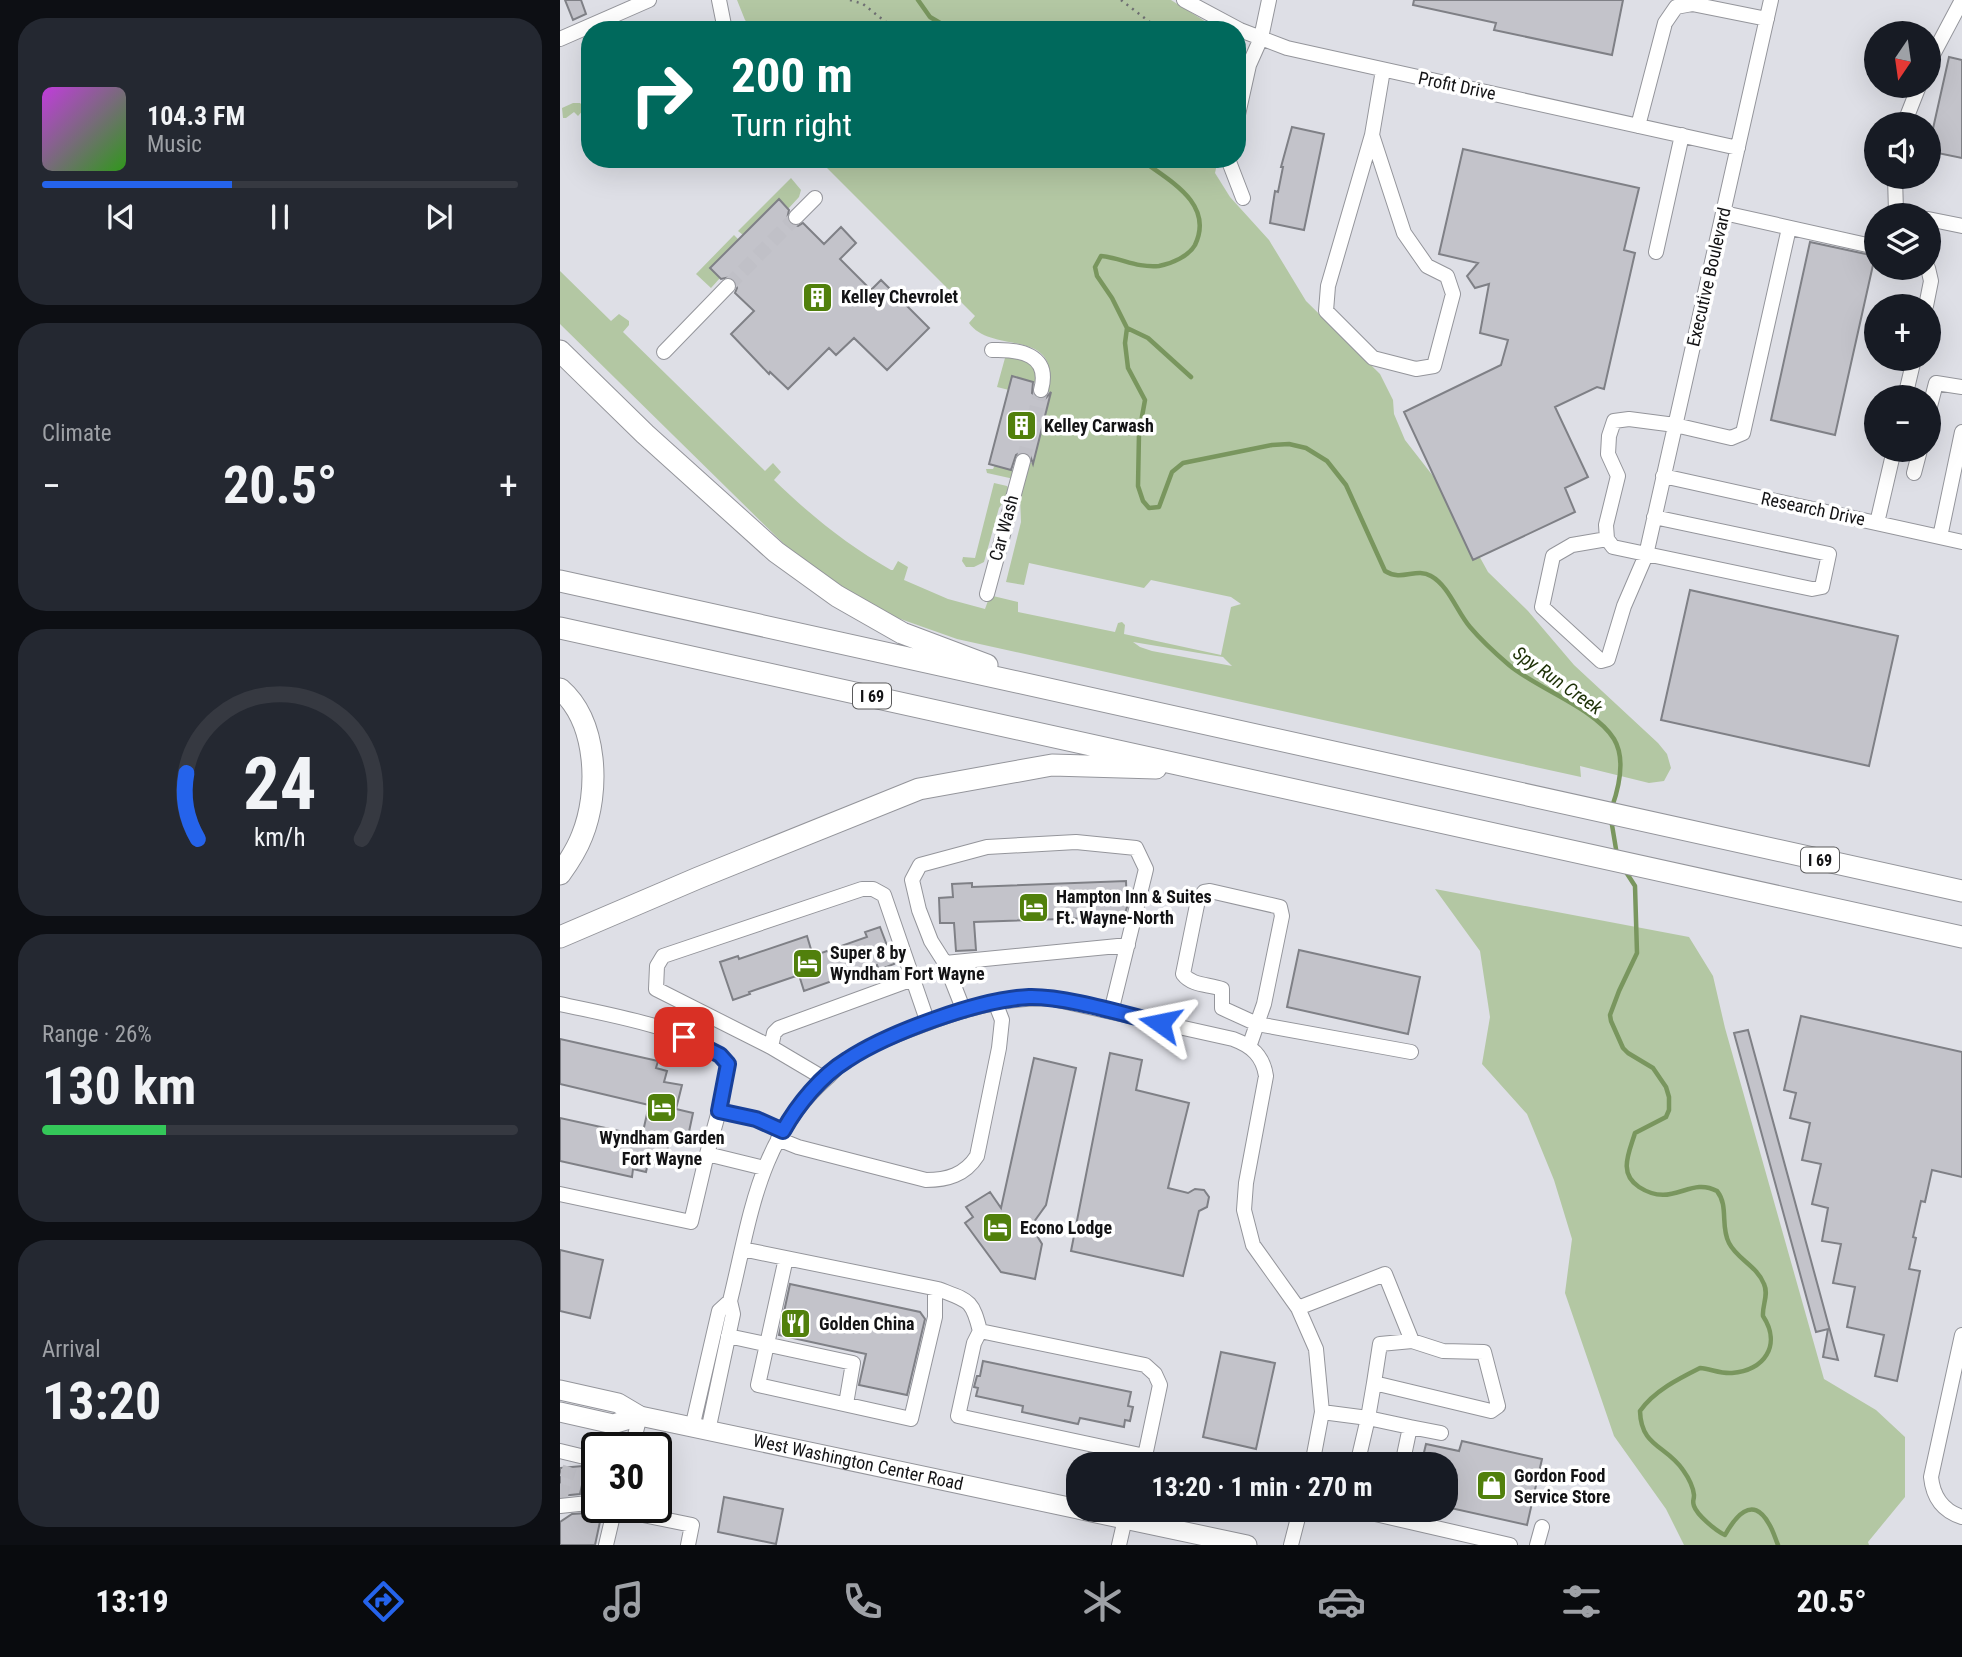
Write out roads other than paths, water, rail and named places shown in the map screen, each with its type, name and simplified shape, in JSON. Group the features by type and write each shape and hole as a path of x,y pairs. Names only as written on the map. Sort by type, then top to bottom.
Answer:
{"highway":[{"path":"560,351 645,434 776,552 837,596 902,634 1064,693"},
{"name":"I 69","path":"560,581 1962,891"},
{"name":"I 69","path":"560,628 1962,937"},
{"path":"560,689 572,699 591,742 592,794 582,836 560,874"},
{"path":"560,937 661,893 919,789 1052,765 1146,769 1185,765"}],"main road":[{"name":"West Washington Center Road","path":"560,1390 618,1403 640,1416 1066,1507"},
{"name":"West Washington Center Road","path":"560,1412 613,1424 640,1416"},
{"name":"West Washington Center Road","path":"1139,1522 1247,1545"}],"street":[{"path":"601,21 649,0"},
{"path":"719,0 723,21"},
{"name":"Profit Drive","path":"1185,0 1222,21"},
{"path":"1246,78 1261,38 1269,0"},
{"name":"Executive Boulevard","path":"1606,539 1572,545 1553,556 1542,607 1601,661 1608,659 1624,606 1646,555 1771,0"},
{"path":"1941,40 1962,0"},
{"path":"1638,126 1665,23 1676,7 1692,4 1720,5 1767,19"},
{"path":"560,39 581,30"},
{"name":"Profit Drive","path":"1246,31 1305,52 1738,148"},
{"path":"1372,135 1404,233 1427,266 1447,276 1453,294 1434,366 1416,369 1373,358 1326,311 1328,286 1372,135 1383,70"},
{"path":"1656,252 1682,135"},
{"path":"1231,168 1243,198"},
{"path":"796,217 815,198"},
{"path":"1724,213 1864,244"},
{"path":"1941,222 1962,226"},
{"path":"1654,517 1829,554 1822,587 1812,589 1646,555 1613,547 1606,539 1606,525 1618,476 1608,454 1609,436 1614,421 1629,419 1675,425 1731,439 1743,433 1789,228"},
{"path":"664,352 728,286"},
{"path":"992,350 1011,349 1027,354 1039,363 1043,375 1041,390"},
{"path":"1935,385 1962,387"},
{"path":"1940,537 1962,432"},
{"name":"Car Wash","path":"987,594 1023,461"},
{"path":"1877,523 1891,462"},
{"path":"1914,472 1917,462"},
{"name":"Research Drive","path":"1664,476 1962,542"},
{"path":"964,1011 945,963 931,941 919,910 912,880 920,864 988,847 1076,842 1136,848 1146,869 1111,1012"},
{"path":"825,1079 771,1047 656,989 657,966 663,956 862,889 873,889 884,895 928,1023"},
{"path":"1249,1047 1256,1024 1264,1004 1282,916 1280,907 1210,891 1204,892 1198,901 1183,974 1194,982 1222,989 1222,1008 1256,1024 1412,1052"},
{"path":"945,963 1128,945"},
{"path":"771,1047 774,1033 779,1028 913,979"},
{"path":"700,1429 728,1336 733,1314 730,1301 764,1168 791,1117 846,1060 891,1037 964,1011 995,1002 1028,997 1054,999 1233,1039 1249,1047 1264,1063 1266,1076 1246,1183 1244,1210 1253,1245 1298,1308 1316,1349 1322,1412 1314,1452"},
{"path":"719,1111 756,1119 798,1147 926,1180 945,1180 971,1165 977,1156 997,1061 1002,1020 995,1002"},
{"path":"560,1004 666,1028 720,1055 728,1064 691,1222 560,1194"},
{"path":"707,1154 764,1168"},
{"path":"742,1250 935,1289 962,1298 974,1308 980,1331 974,1343 958,1416 1145,1456 1160,1385 1155,1374 1145,1365 980,1331"},
{"path":"786,1258 758,1385 911,1419 934,1317 935,1289"},
{"path":"1298,1308 1385,1274 1412,1341"},
{"path":"700,1429 719,1311 730,1301"},
{"path":"1962,1335 1931,1477 1936,1497 1943,1507 1962,1517"},
{"path":"728,1336 853,1363 846,1404"},
{"path":"1360,1452 1380,1344 1412,1341 1443,1352 1484,1352 1498,1406 1491,1411 1374,1383"},
{"path":"1322,1412 1441,1433"},
{"path":"636,1432 640,1416"},
{"path":"1405,1452 1410,1427"},
{"path":"560,1506 581,1504"},
{"path":"672,1521 692,1525 688,1545"},
{"path":"1119,1545 1124,1522"},
{"path":"1291,1545 1297,1522"},
{"path":"1422,1522 1510,1545"},
{"path":"606,1545 611,1523"},
{"path":"1537,1545 1542,1527"}],"waterway":[{"name":"Spy Run Creek","path":"918,0 930,17 937,21"},
{"name":"Spy Run Creek","path":"1153,168 1175,184 1194,205 1200,230 1195,245 1179,259 1159,266 1143,266 1101,256 1095,267 1097,276 1127,328 1148,338 1191,377"},
{"name":"Spy Run Creek","path":"1127,328 1125,343 1128,368 1145,400 1139,433 1138,486 1143,501 1149,508 1159,507 1172,472 1183,463 1289,444 1306,448 1327,461 1346,485 1385,571 1397,575 1420,573 1437,580 1483,642 1520,674 1580,708 1605,728 1614,739 1620,755 1619,782 1612,807"},
{"name":"Spy Run Creek","path":"1611,819 1617,855"},
{"name":"Spy Run Creek","path":"1626,872 1635,886 1637,953 1619,991 1610,1015 1611,1021 1623,1048 1653,1068 1666,1087 1669,1097 1666,1117 1635,1133 1627,1169 1633,1181 1651,1193 1671,1194 1698,1187 1717,1191 1723,1203 1729,1243 1757,1272 1764,1284 1766,1292 1763,1316 1771,1337 1767,1355 1753,1367 1728,1373 1700,1368 1667,1386 1652,1397 1640,1411 1641,1423 1650,1439 1685,1473 1693,1488 1694,1506 1707,1522 1725,1535 1738,1516 1756,1510 1769,1524 1778,1545"}],"tunnel":[{"path":"728,286 796,217"},
{"path":"1023,461 1041,390"},
{"path":"560,1498 570,1467"}],"place":[{"name":"Kelley Chevrolet","path":"818,297"},
{"name":"Kelley Carwash","path":"1021,426"},
{"name":"Hampton Inn & Suites Ft. Wayne-North","path":"1033,907"},
{"name":"Super 8 by Wyndham Fort Wayne","path":"807,963"},
{"name":"Wyndham Garden Fort Wayne","path":"662,1107"},
{"name":"Econo Lodge","path":"997,1228"},
{"name":"Golden China","path":"796,1324"},
{"name":"Gordon Food Service Store","path":"1491,1486"}]}
